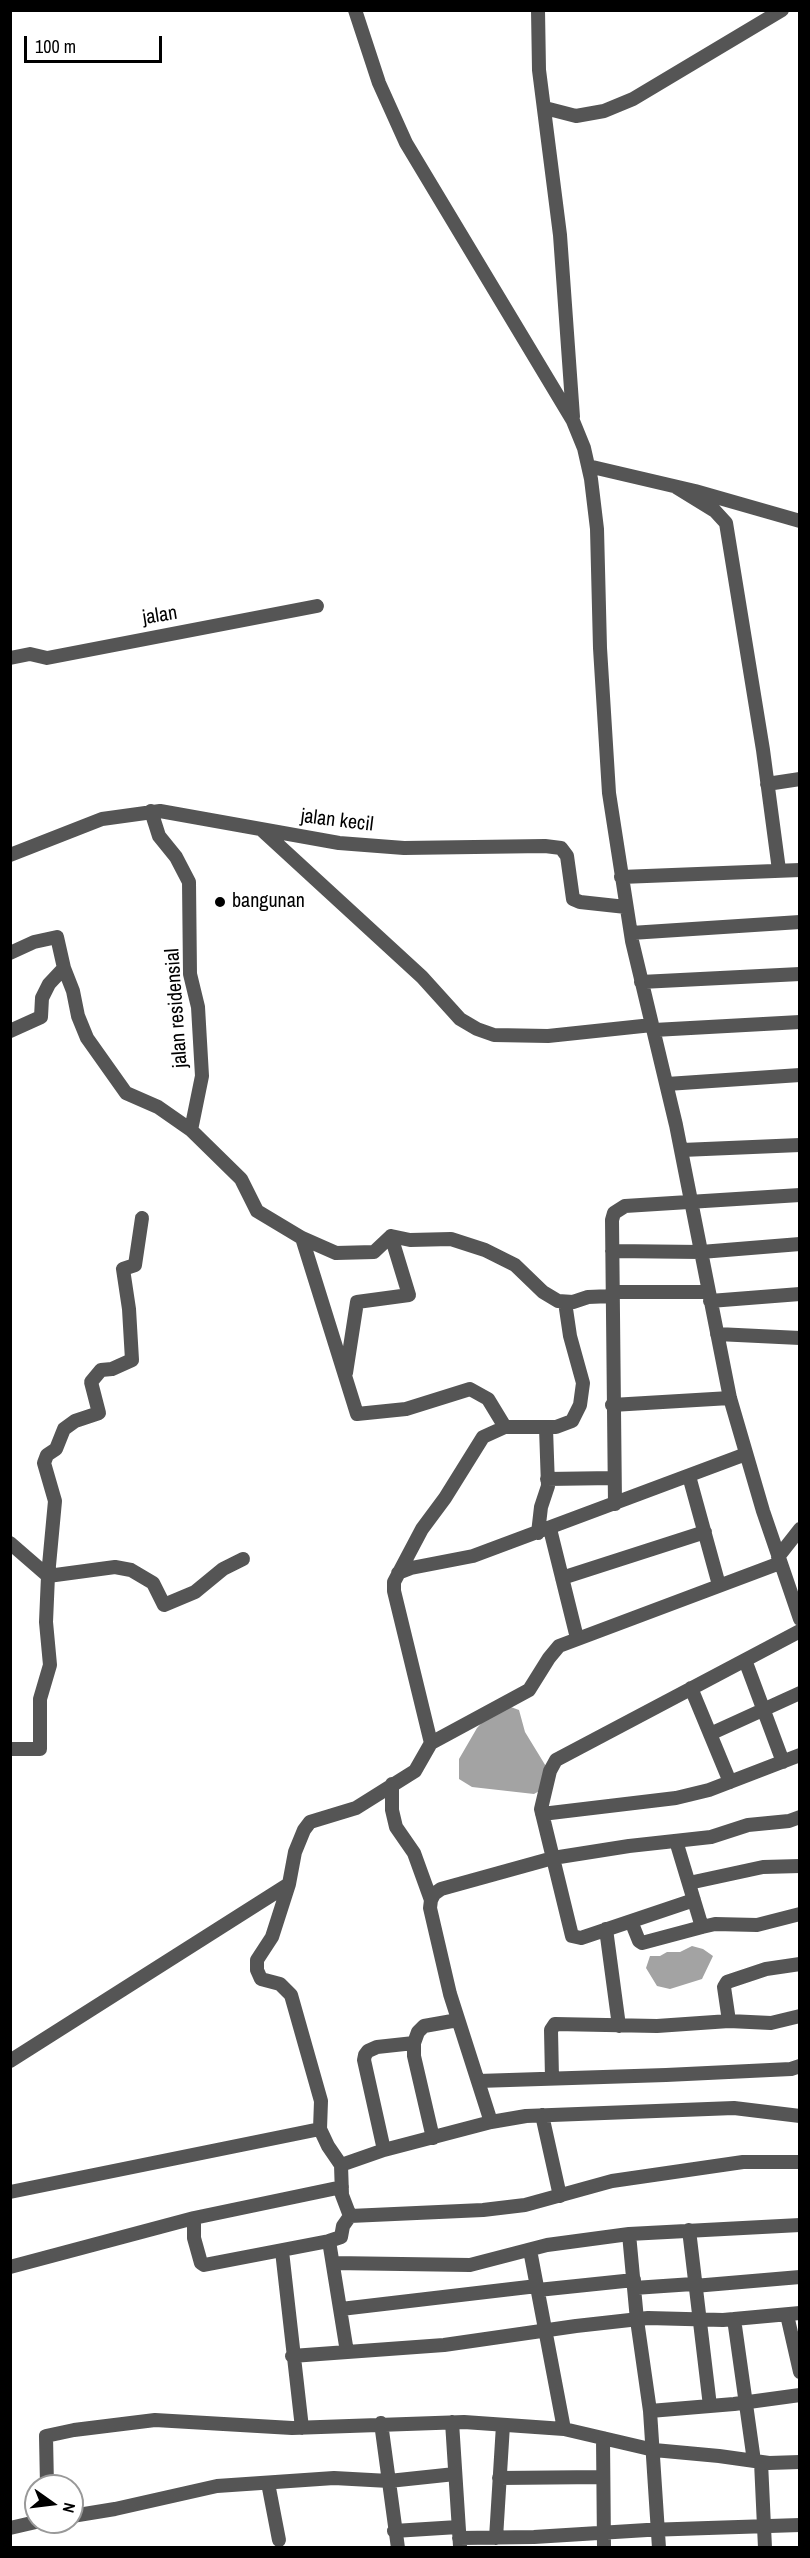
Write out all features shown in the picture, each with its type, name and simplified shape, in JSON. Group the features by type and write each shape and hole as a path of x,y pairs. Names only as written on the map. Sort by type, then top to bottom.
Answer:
{"street":[{"path":"355,10 379,83 406,143 573,421 588,466 597,529 604,747 626,907 641,981 682,1150 730,1398 779,1560 800,1619"},
{"path":"538,10 539,70 560,235 573,421"},
{"path":"545,108 576,116 604,111 633,99 782,10"},
{"path":"588,466 800,521"},
{"path":"676,487 715,511 726,523 779,870"},
{"name":"jalan","path":"10,658 30,654 47,658 317,606"},
{"path":"767,784 800,779"},
{"name":"jalan kecil","path":"10,855 102,819 152,811 339,843 404,848 545,846 561,848 567,856 573,899 580,902 626,907"},
{"name":"jalan residensial","path":"152,811 159,836 176,857 189,882 190,974 198,1007 202,1076 191,1130"},
{"path":"263,831 422,977 460,1019 477,1029 494,1035 548,1036 653,1027 800,1022"},
{"path":"621,877 800,870"},
{"path":"631,933 800,922"},
{"path":"10,953 34,942 57,937 78,1016 87,1038 126,1093 158,1107 191,1130 241,1179 257,1212 302,1238 336,1253 374,1252 391,1236"},
{"path":"10,1031 41,1017 42,999 49,984 64,968"},
{"path":"641,981 800,974"},
{"path":"667,1084 800,1075"},
{"path":"682,1150 800,1145"},
{"path":"615,1504 612,1405 612,1220 619,1209 625,1206 800,1196"},
{"path":"10,1749 40,1749 40,1699 50,1665 46,1622 55,1501 44,1463 47,1455 56,1449 64,1429 75,1421 99,1413 92,1382 101,1370 112,1369 132,1360 129,1309 123,1269 135,1265 142,1218"},
{"path":"391,1236 410,1240 450,1239 485,1250 514,1265 550,1298 565,1302 612,1294 710,1296 800,1294"},
{"path":"345,1378 357,1302 409,1295 391,1236"},
{"path":"302,1238 357,1414 406,1408 470,1389 488,1398 505,1427"},
{"path":"612,1251 701,1252 800,1244"},
{"path":"431,1743 394,1591 394,1582 422,1529 451,1489 477,1443 487,1435 505,1427 546,1428 572,1421 580,1405 583,1383 570,1336 565,1302"},
{"path":"717,1334 800,1338"},
{"path":"612,1405 730,1398"},
{"path":"546,1428 546,1496 538,1520 562,1578 577,1638"},
{"path":"398,1573 411,1568 473,1556 746,1454"},
{"path":"689,1476 719,1586"},
{"path":"547,1479 614,1478"},
{"path":"350,2216 342,2187 342,2165 328,2146 320,2129 321,2101 291,1995 280,1984 261,1979 257,1970 257,1960 272,1937 289,1884 295,1851 304,1830 310,1822 356,1808 415,1771 431,1743 529,1690 559,1646 719,1586 779,1560 800,1529"},
{"path":"562,1578 705,1532"},
{"path":"10,1543 48,1576 115,1567 131,1570 153,1583 164,1605 195,1592 223,1569 243,1559"},
{"path":"694,1900 580,1938 572,1936 542,1814 544,1787 556,1760 800,1631"},
{"path":"745,1660 783,1762"},
{"path":"691,1688 730,1782"},
{"path":"710,1734 800,1693"},
{"path":"542,1814 676,1798 730,1782 800,1755"},
{"path":"392,1784 392,1810 396,1827 414,1853 431,1900"},
{"path":"491,2122 439,1953 430,1908 434,1894 441,1889 553,1858 711,1837 748,1825 789,1821 800,1817"},
{"path":"676,1841 702,1927"},
{"path":"689,1883 763,1867 800,1866"},
{"path":"10,2061 289,1884"},
{"path":"631,1921 642,1943 715,1924 757,1925 800,1914"},
{"path":"606,1929 619,2026"},
{"path":"729,2022 724,1987 727,1982 766,1969 800,1964"},
{"path":"552,2078 551,2030 555,2024 657,2026 771,2022 800,2016"},
{"path":"433,2138 414,2056 414,2043 418,2032 424,2026 458,2020"},
{"path":"384,2150 364,2060 365,2055 377,2047 414,2043"},
{"path":"478,2080 666,2075 791,2069 800,2066"},
{"path":"342,2165 384,2150 491,2122 543,2115 734,2108 800,2116"},
{"path":"543,2115 560,2196"},
{"path":"10,2192 320,2129"},
{"path":"350,2216 483,2210 525,2205 612,2181 743,2162 800,2162"},
{"path":"10,2267 194,2218 342,2187"},
{"path":"194,2218 194,2238 201,2263 204,2265 282,2251 341,2237 343,2226 350,2216"},
{"path":"333,2263 470,2265 547,2245 629,2234 800,2226"},
{"path":"689,2230 710,2406"},
{"path":"629,2234 637,2320 654,2450 659,2547"},
{"path":"329,2241 347,2352"},
{"path":"530,2250 564,2429"},
{"path":"282,2251 292,2356 302,2428"},
{"path":"341,2309 538,2288 634,2284 694,2285 800,2277"},
{"path":"292,2356 444,2345 637,2320 734,2319 793,2314 800,2372"},
{"path":"734,2319 757,2462 765,2547"},
{"path":"650,2411 800,2395"},
{"path":"46,2474 46,2436 97,2426 155,2420 302,2428 381,2423 452,2422 503,2425 564,2429 654,2450 757,2462 800,2462"},
{"path":"452,2422 459,2538"},
{"path":"381,2423 398,2547"},
{"path":"496,2538 503,2425"},
{"path":"603,2438 604,2547"},
{"path":"84,2514 217,2486 334,2478 389,2481 454,2474"},
{"path":"499,2478 603,2477"},
{"path":"268,2483 282,2542"},
{"path":"394,2531 459,2538 496,2538 800,2525"}],"shaded area":[{"path":"508,1706 519,1710 525,1732 547,1768 541,1790 534,1794 472,1787 459,1779 459,1759 477,1728 489,1715"},
{"path":"692,1946 703,1949 713,1956 702,1979 670,1989 657,1986 646,1968 650,1956 680,1952"}],"place":[{"name":"bangunan","path":"220,902"}]}
